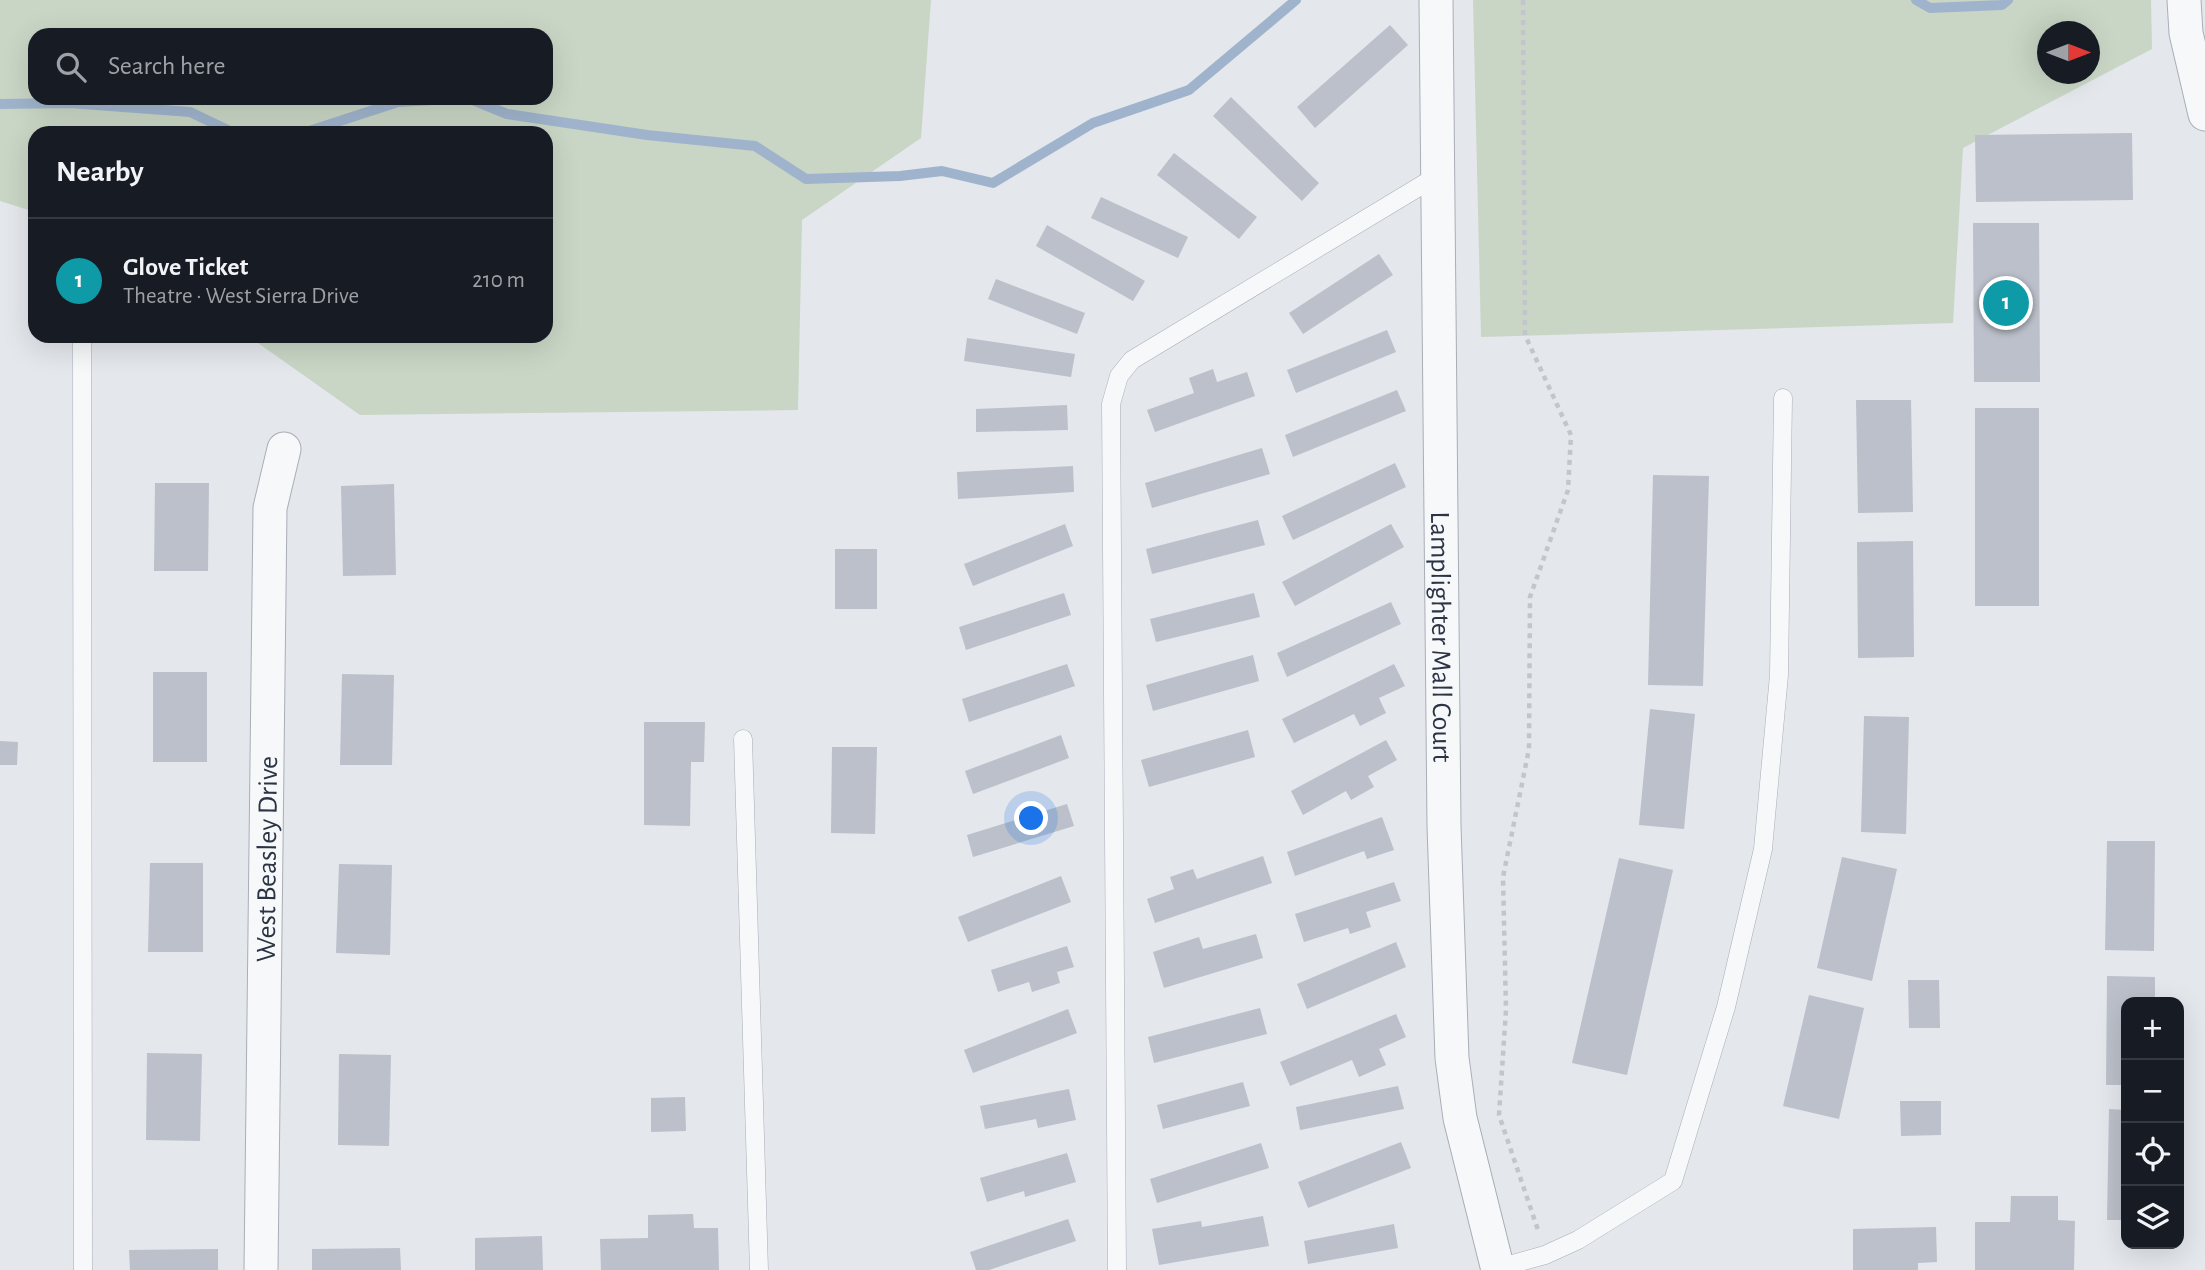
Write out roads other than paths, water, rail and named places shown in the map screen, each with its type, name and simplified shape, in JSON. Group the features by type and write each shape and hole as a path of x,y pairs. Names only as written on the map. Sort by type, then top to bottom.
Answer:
{"street":[{"name":"Lamplighter Mall Court","path":"1436,0 1444,827 1452,1058 1460,1118 1498,1269"},
{"path":"2184,0 2186,33 2205,114"},
{"name":"West Beasley Drive","path":"261,1270 270,508 284,449"}],"lane":[{"path":"1117,1270 1111,418 1113,394 1119,376 1132,360 1437,176"},
{"path":"82,343 83,1270"},
{"path":"1498,1269 1545,1255 1578,1240 1673,1181 1726,1007 1763,849 1779,675 1783,398"},
{"path":"743,739 759,1270"}],"waterway":[{"path":"485,105 507,114 647,135 755,146 806,179 900,176 942,171 993,183 1093,123 1189,90 1296,0"},
{"path":"1916,0 1930,8 2002,5 2008,0"},
{"path":"0,104 28,104"},
{"path":"97,105 190,112 219,126"},
{"path":"324,126 389,105"}],"place":[{"name":"Glove Ticket","path":"2006,303"}]}
